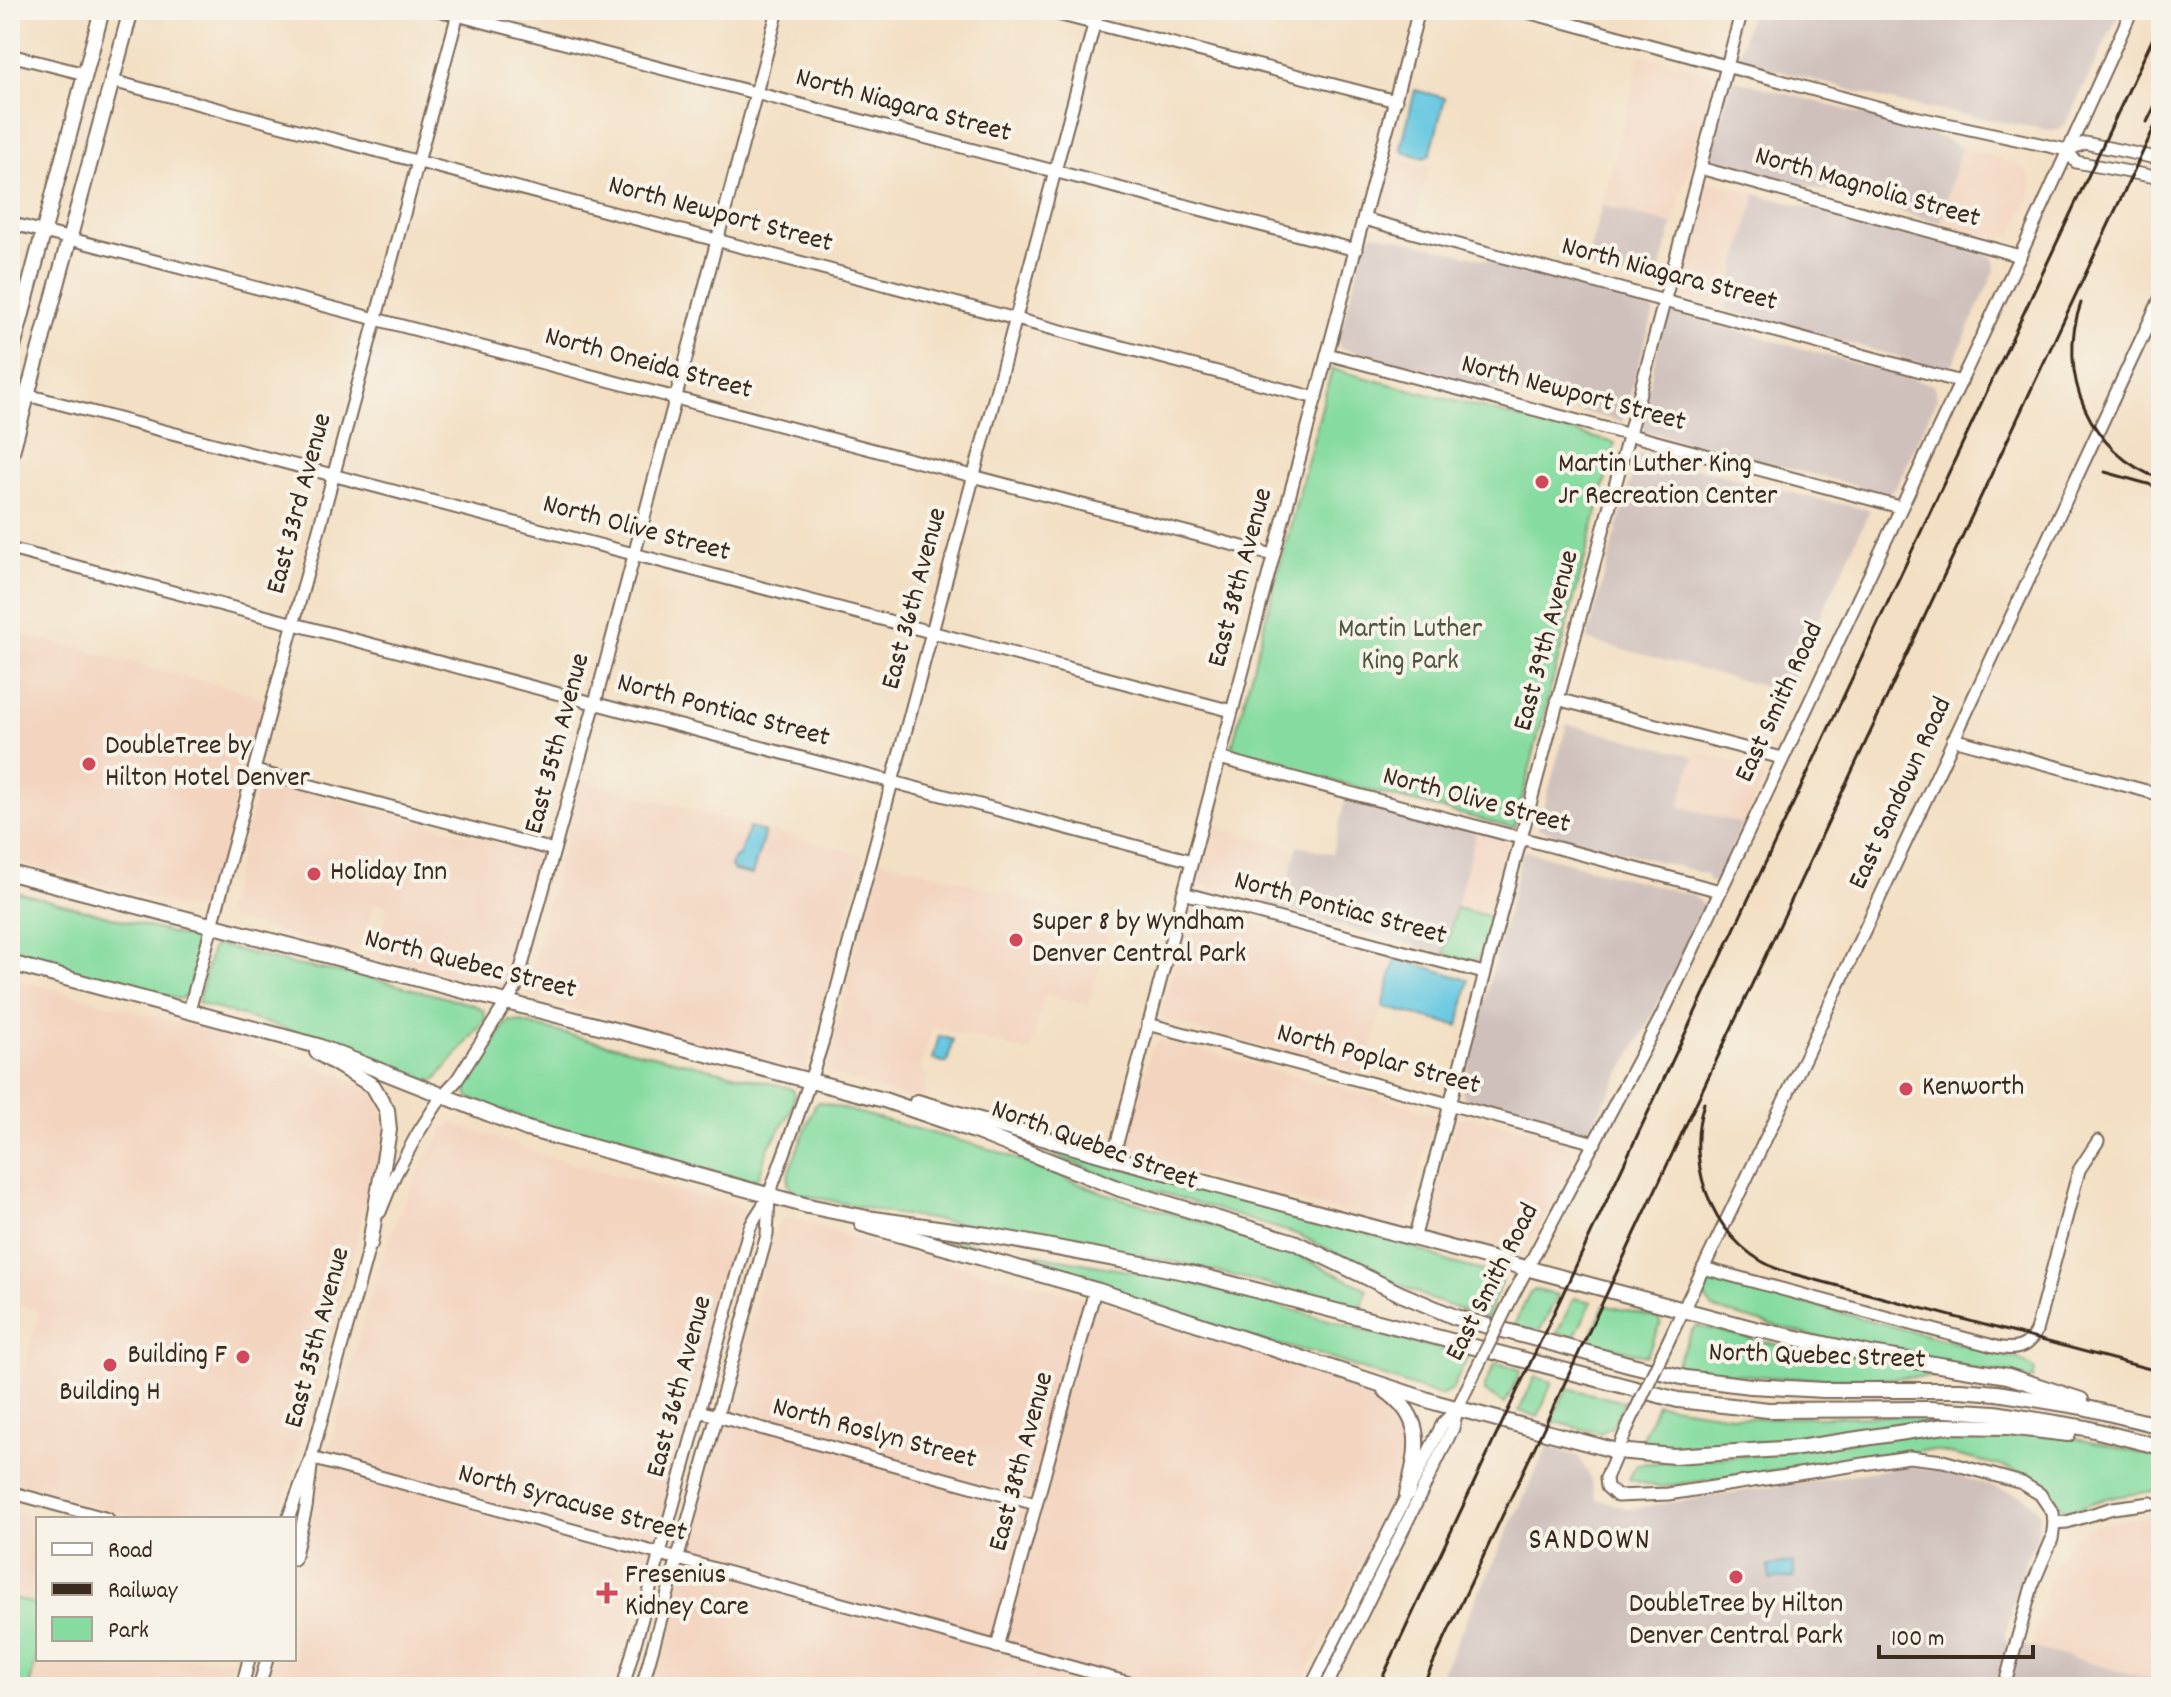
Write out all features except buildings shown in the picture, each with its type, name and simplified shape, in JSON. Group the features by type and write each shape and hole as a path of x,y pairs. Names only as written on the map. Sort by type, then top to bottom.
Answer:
{"main road":[{"path":"10,359 102,10"},
{"path":"10,459 131,10"},
{"name":"North Quebec Street","path":"10,873 884,1100 977,1132 1112,1186 1294,1242 1446,1313 1617,1361 1686,1378 1729,1384 1806,1389 1987,1392 2057,1402 2161,1426"},
{"name":"North Quebec Street","path":"10,963 299,1041 362,1062 549,1136 808,1206 999,1237 1190,1273 1678,1400 1768,1410 1930,1409 1995,1413 2076,1426 2161,1448"},
{"path":"299,1041 373,1086 387,1110 389,1130 370,1244"},
{"path":"884,1100 906,1100 928,1105 1526,1269 1837,1348 2008,1376 2130,1419"},
{"path":"808,1206 908,1239 1095,1290 1457,1409 1617,1451 1674,1456 1798,1448 1911,1429 1959,1426 2041,1430 2161,1448"},
{"path":"1374,1383 1397,1400 1413,1424 1417,1450 1407,1494"}],"street":[{"name":"North Niagara Street","path":"438,10 458,12 1356,250"},
{"name":"East 35th Avenue","path":"289,1517 311,1458 370,1244 395,1175 442,1096 457,1080 508,1003 526,955 778,10"},
{"path":"1042,10 1390,100"},
{"name":"East 36th Avenue","path":"623,1687 749,1230 769,1196 811,1079 1098,10"},
{"name":"East 38th Avenue","path":"1113,1158 1356,250 1390,100 1419,10"},
{"path":"1520,10 1925,119 2067,150 2085,143 2161,159"},
{"name":"East 39th Avenue","path":"1414,1239 1742,10"},
{"name":"East Smith Road","path":"1326,1687 1453,1428 1457,1409 1526,1269 1662,1015 2020,256 2132,10"},
{"name":"East 33rd Avenue","path":"189,1011 458,12"},
{"path":"10,55 85,74"},
{"name":"North Newport Street","path":"112,81 1316,398"},
{"path":"2067,150 2076,162 2161,178"},
{"name":"North Magnolia Street","path":"1700,168 2020,256"},
{"name":"North Niagara Street","path":"1364,219 1961,382"},
{"name":"North Oneida Street","path":"10,223 1273,555"},
{"name":"East Sandown Road","path":"2054,1523 2048,1503 2032,1487 1943,1461 1914,1457 1668,1494 1617,1496 1606,1482 1609,1467 1630,1422 2161,297"},
{"name":"North Newport Street","path":"1327,354 1900,507"},
{"name":"North Olive Street","path":"27,395 1232,711"},
{"name":"North Pontiac Street","path":"10,549 1192,861"},
{"path":"1557,699 1782,758"},
{"path":"1953,739 2161,795"},
{"name":"North Olive Street","path":"1219,758 1720,891"},
{"path":"255,771 554,850"},
{"name":"North Pontiac Street","path":"1183,893 1484,973"},
{"name":"North Poplar Street","path":"1148,1024 1595,1143"},
{"path":"1703,1268 1997,1347 2016,1349 2027,1343 2036,1331 2079,1170 2098,1141"},
{"name":"East 36th Avenue","path":"642,1687 767,1235 769,1196"},
{"name":"East 38th Avenue","path":"997,1647 1095,1290"},
{"name":"East Smith Road","path":"1311,1687 1443,1423 1457,1409"},
{"name":"North Roslyn Street","path":"699,1411 1036,1504"},
{"name":"East 35th Avenue","path":"296,1550 306,1508 311,1458"},
{"name":"North Syracuse Street","path":"311,1458 1144,1687"},
{"path":"10,1492 101,1517"},
{"path":"2004,1687 2032,1586 2048,1549 2054,1523 2113,1508 2151,1503"},
{"path":"242,1687 248,1661"},
{"path":"259,1687 266,1661"}],"shaded area":[{"path":"1751,10 2121,10 2069,117 2063,126 2054,131 1898,103 1741,60 1738,57"},
{"path":"1638,54 1708,73 1712,79 1673,225 1602,205 1636,77"},
{"path":"1736,80 1928,132 1961,147 1941,223 1714,160 1712,152 1730,85"},
{"path":"1961,147 2019,164 2029,174 2032,192 2012,236 1994,237 1941,223"},
{"path":"1388,156 1430,167 1415,219 1420,230 1374,215"},
{"path":"1710,181 1756,194 1725,310 1682,297 1676,289 1705,183"},
{"path":"1756,194 1994,259 1995,270 1953,364 1940,368 1725,310"},
{"path":"1602,205 1673,225 1654,285 1585,268"},
{"path":"1375,233 1651,305 1654,312 1622,422 1340,348 1338,342 1366,239"},
{"path":"1671,312 1933,385 1937,398 1896,487 1890,492 1881,492 1640,430 1639,422 1666,318"},
{"path":"1638,453 1870,510 1785,692 1587,640"},
{"path":"10,631 262,696 265,702 211,903 204,909 199,911 10,860"},
{"path":"1567,724 1694,756 1679,806 1743,824 1716,880 1710,883 1706,874 1538,829"},
{"path":"1695,752 1752,766 1760,771 1763,781 1743,824 1679,806"},
{"path":"581,780 864,856 805,1070 528,995 526,987"},
{"path":"269,782 543,856 510,984 503,990 381,958 378,948 388,907 374,903 363,944 354,952 231,919 225,911 258,788"},
{"path":"1346,797 1476,833 1444,954 1267,905 1270,891 1284,894 1298,845 1332,854"},
{"path":"1211,826 1296,849 1284,895 1270,891 1267,903 1198,883"},
{"path":"1476,833 1502,839 1509,844 1491,917 1456,908"},
{"path":"1525,851 1691,895 1704,907 1646,1028 1591,1126 1583,1131 1572,1131 1472,1103 1462,1092"},
{"path":"879,859 1112,921 1089,1006 1045,994 1030,1052 932,1027 921,1068 929,1074 922,1102 826,1072 825,1065"},
{"path":"1195,905 1396,958 1365,1074 1166,1021 1162,1012 1190,909"},
{"path":"10,978 231,1037 342,1075 378,1097 386,1134 280,1517 135,1517 10,1483 10,1419 39,1311 10,1303"},
{"path":"1160,1040 1431,1112 1434,1119 1406,1223 1399,1228 1128,1155 1126,1148 1152,1047"},
{"path":"1457,1118 1478,1118 1538,1133 1562,1142 1571,1150 1573,1162 1551,1206 1518,1257 1473,1248 1428,1234 1426,1230"},
{"path":"452,1123 559,1160 733,1204 747,1215 615,1687 264,1687 271,1661 296,1661 296,1571 377,1270 418,1173 444,1130"},
{"path":"794,1217 826,1230 1104,1303 1192,1334 1264,1353 1387,1396 1409,1421 1410,1459 1300,1687 652,1687 774,1231 782,1220"},
{"path":"1548,1446 1578,1456 1589,1475 1596,1499 1629,1509 1908,1466 1945,1472 2023,1496 2040,1511 2037,1538 2024,1563 2004,1640 2161,1682 2161,1687 1435,1687"},
{"path":"10,1510 36,1517 36,1661 234,1661 227,1687 10,1687"},
{"path":"2161,1514 2161,1682 2032,1647 2052,1569 2069,1541 2094,1525"}],"green space":[{"name":"Martin Luther King Park","path":"1332,369 1615,443 1514,828 1230,754"},
{"path":"10,890 201,941 187,996 179,999 10,955"},
{"path":"1456,908 1491,917 1479,957 1472,962 1444,954"},
{"path":"218,945 295,965 363,976 474,1005 484,1011 485,1020 435,1081 427,1080 355,1049 198,1003 212,948"},
{"path":"508,1021 790,1088 794,1091 792,1106 768,1149 759,1176 750,1181 563,1132 469,1098 466,1085"},
{"path":"819,1102 993,1150 1101,1192 1260,1240 1367,1289 1361,1310 1175,1262 1016,1232 889,1213 795,1193 788,1184 789,1171 815,1105"},
{"path":"1012,1137 1407,1245 1449,1262 1501,1276 1502,1282 1486,1318 1430,1299 1299,1235 1096,1172"},
{"path":"930,1236 1201,1284 1468,1356 1452,1390 1440,1396 1312,1352 1264,1342"},
{"path":"1715,1280 2018,1359 2035,1370 2033,1379 1860,1349 1713,1309 1704,1297 1709,1284"},
{"path":"1535,1290 1558,1295 1539,1332 1514,1325 1529,1294"},
{"path":"1574,1298 1592,1302 1574,1337 1557,1333"},
{"path":"1604,1305 1657,1318 1661,1324 1646,1356 1589,1341"},
{"path":"1698,1326 1791,1348 1957,1373 1956,1376 1816,1378 1746,1375 1675,1366 1693,1329"},
{"path":"1496,1363 1521,1370 1505,1404 1485,1392 1484,1386"},
{"path":"1535,1377 1552,1382 1538,1417 1519,1411"},
{"path":"1567,1388 1624,1402 1612,1427 1600,1433 1551,1421"},
{"path":"1657,1404 1750,1418 1930,1415 1931,1422 1890,1425 1808,1439 1661,1449 1642,1444 1641,1440"},
{"path":"1949,1429 2068,1437 2161,1458 2161,1490 2106,1498 2070,1511 2059,1505 2037,1481 2021,1473 1986,1462 1923,1450 1658,1487 1629,1479 1637,1464 1732,1457"},
{"path":"10,1597 36,1604 36,1661 29,1687 10,1687"}],"water":[{"path":"1415,90 1445,98 1430,155 1424,158 1401,149"},
{"path":"749,828 764,832 752,875 734,871 731,866 734,858 739,856"},
{"path":"1396,958 1469,980 1459,1026 1383,1007"},
{"path":"939,1036 953,1040 947,1063 933,1059"},
{"path":"1793,1563 1795,1577 1770,1580 1768,1566"}],"railway":[{"path":"1378,1687 2161,21"},
{"path":"2147,122 2161,93"},
{"path":"1422,1687 2161,113"},
{"path":"2081,303 2074,330 2073,357 2076,383 2085,408 2097,431 2115,451 2136,467 2161,479"},
{"path":"2105,472 2155,486"},
{"path":"1704,1103 1698,1154 1711,1204 1724,1227 1741,1246 1762,1261 1786,1272 2161,1372"}],"place":[{"name":"Martin Luther King Jr Recreation Center","path":"1542,482"},
{"name":"DoubleTree by Hilton Hotel Denver","path":"89,764"},
{"name":"Holiday Inn","path":"314,874"},
{"name":"Super 8 by Wyndham Denver Central Park","path":"1016,940"},
{"name":"Kenworth","path":"1906,1089"},
{"name":"Building F","path":"243,1357"},
{"name":"Building H","path":"110,1365"},
{"name":"DoubleTree by Hilton Denver Central Park","path":"1736,1577"},
{"name":"Fresenius Kidney Care","path":"607,1593"}],"district":[{"name":"SANDOWN","path":"1590,1542"}]}
